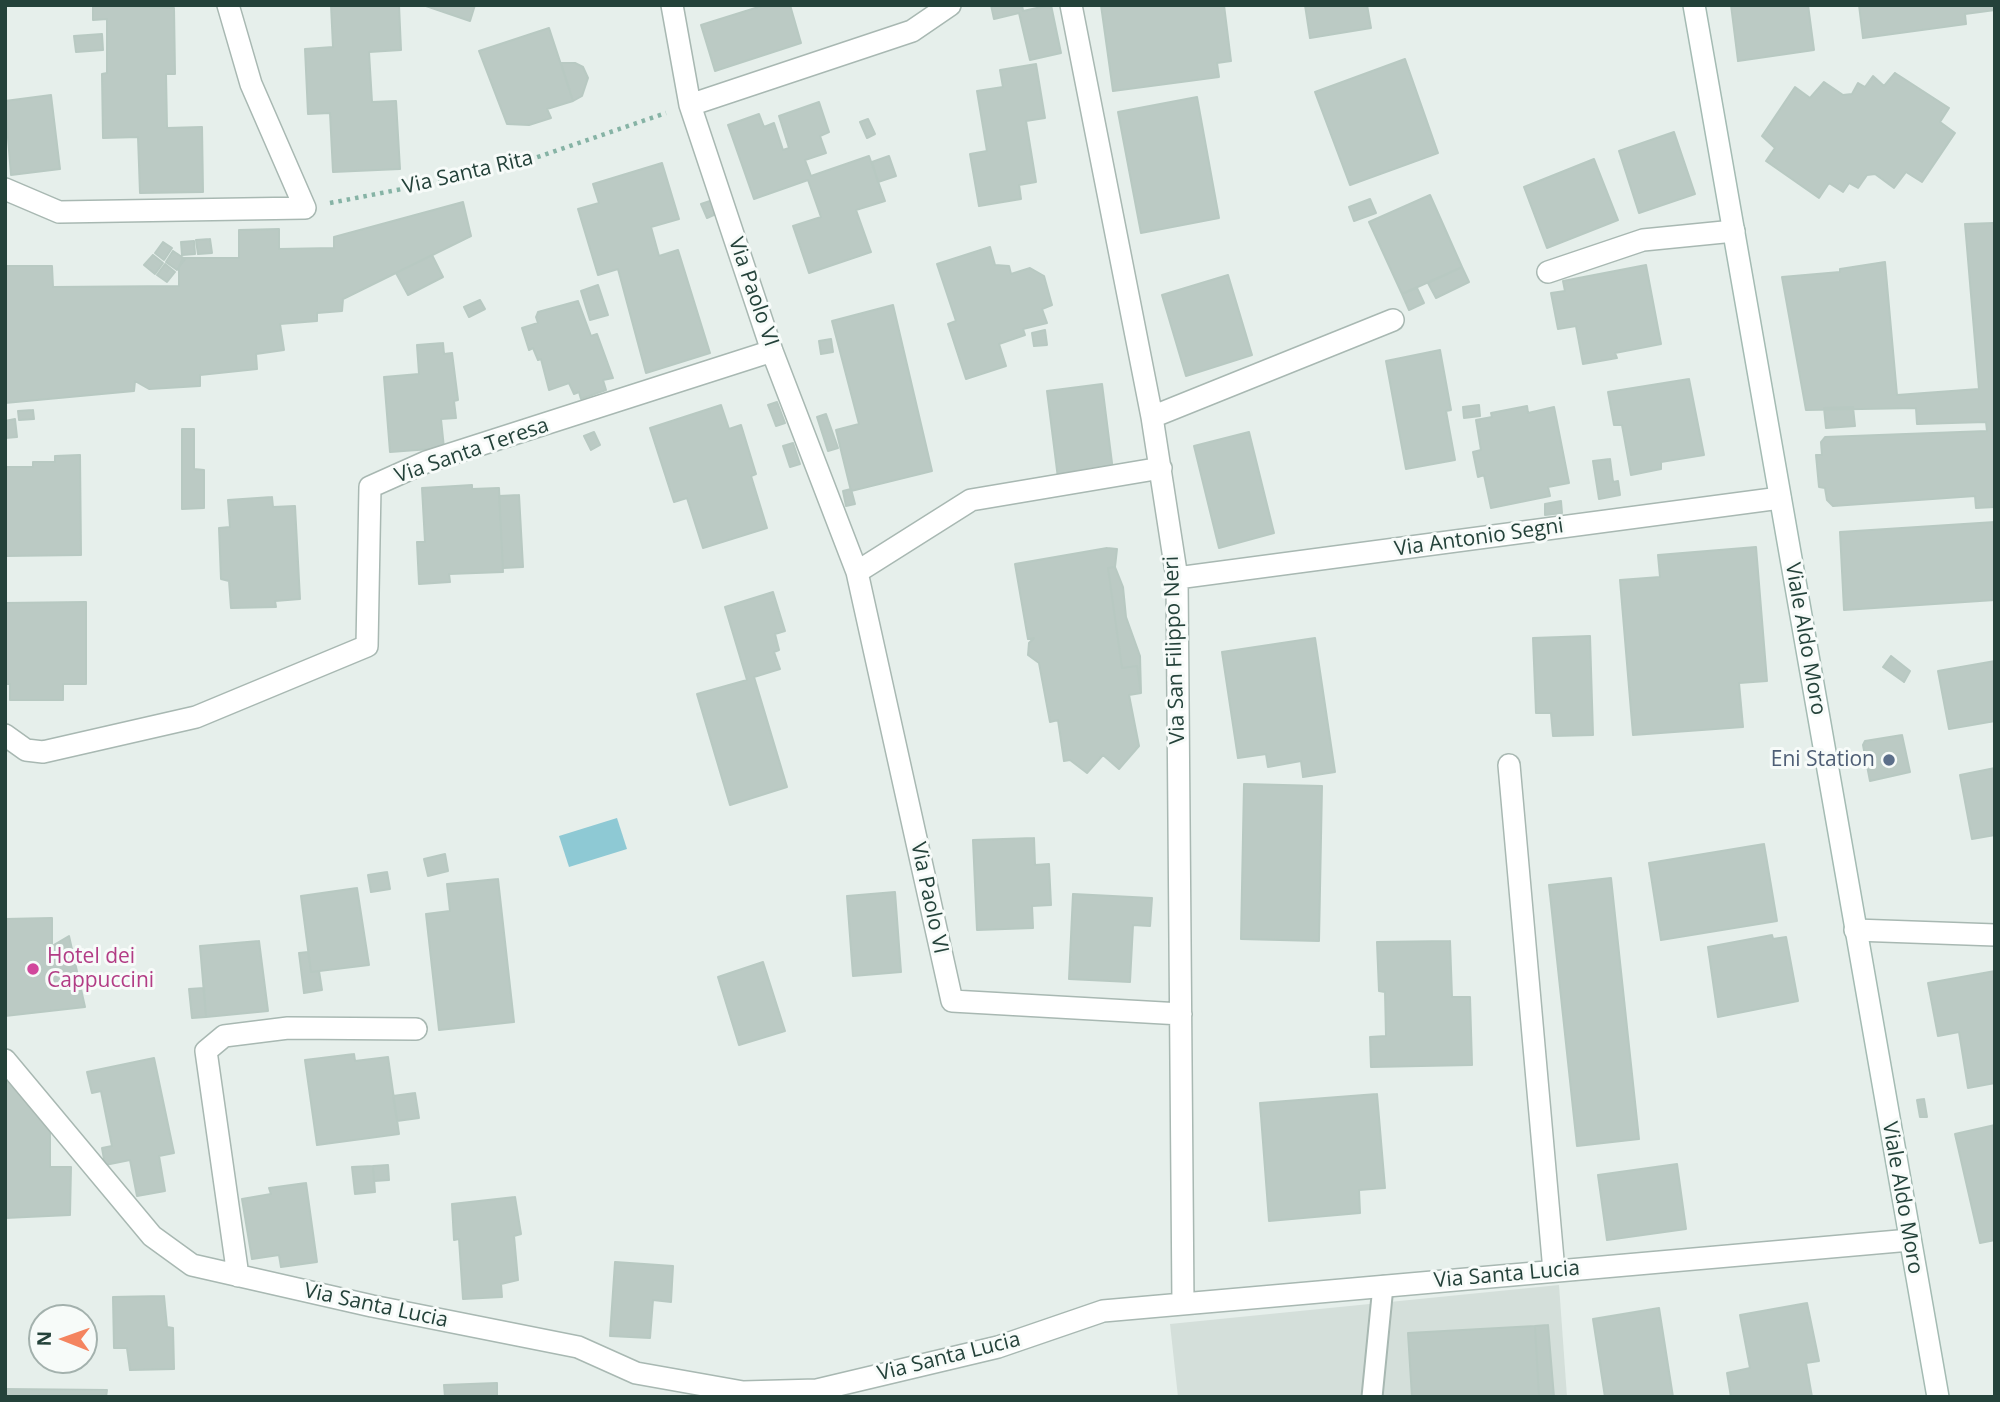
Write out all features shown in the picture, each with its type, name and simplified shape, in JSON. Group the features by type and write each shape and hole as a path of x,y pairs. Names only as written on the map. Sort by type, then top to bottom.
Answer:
{"street":[{"path":"5,190 59,212 305,208 251,84 229,5"},
{"name":"Via Paolo VI","path":"672,5 690,105 772,351 857,572 952,1000 1181,1014"},
{"path":"690,105 912,31 950,5"},
{"name":"Via San Filippo Neri","path":"1072,5 1152,417 1177,578 1183,1304"},
{"name":"Viale Aldo Moro","path":"1694,5 1938,1397"},
{"path":"1548,272 1643,240 1734,231"},
{"path":"1152,417 1393,320"},
{"name":"Via Santa Teresa","path":"5,735 26,750 43,752 196,717 367,646 370,488 426,462 772,351"},
{"path":"857,572 971,500 1161,468"},
{"name":"Via Antonio Segni","path":"1177,578 1780,498"},
{"path":"1509,765 1554,1271"},
{"path":"1855,930 1995,935"},
{"path":"238,1276 206,1051 224,1036 288,1028 416,1029"},
{"name":"Via Santa Lucia","path":"5,1060 152,1236 192,1265 579,1347 636,1373 743,1391 817,1390 998,1347 1103,1311 1910,1240"}],"lane":[{"path":"1372,1397 1383,1286"}],"path":[{"name":"Via Santa Rita","path":"305,208 500,170 690,105"}],"shaded area":[{"path":"1559,1285 1567,1397 1178,1397 1170,1324"}],"water":[{"path":"617,818 627,849 569,867 559,836"}],"building":[{"path":"93,5 174,8 175,74 166,74 167,128 202,127 203,192 140,193 138,137 103,138 102,74 107,73 107,19 93,20"},
{"path":"331,5 399,5 401,50 369,52 372,102 396,101 400,169 333,172 330,113 308,114 305,49 333,47"},
{"path":"423,5 475,5 470,21"},
{"path":"765,5 790,5 801,43 715,71 701,25"},
{"path":"991,5 1022,5 1023,11 1051,5 1061,53 1030,60 1019,13 994,19"},
{"path":"1101,5 1224,5 1231,61 1217,63 1219,77 1113,91"},
{"path":"1305,5 1367,5 1371,28 1310,38"},
{"path":"1731,5 1808,5 1814,50 1738,61"},
{"path":"1859,5 1995,5 1995,10 1965,14 1966,24 1863,38"},
{"path":"549,28 573,101 547,109 551,118 529,125 507,124 479,51"},
{"path":"102,34 103,50 76,52 74,36"},
{"path":"1405,59 1438,153 1350,185 1315,92"},
{"path":"561,63 575,63 583,67 588,78 582,96 573,101"},
{"path":"1036,64 1045,118 1026,121 1036,182 1019,185 1021,199 979,206 970,154 987,151 977,91 1003,87 1000,70"},
{"path":"1895,73 1949,108 1940,122 1955,133 1922,182 1906,172 1894,188 1875,174 1867,175 1858,188 1849,183 1843,192 1829,183 1819,198 1766,161 1775,148 1762,136 1795,87 1810,98 1824,82 1843,95 1852,94 1858,83 1865,87 1873,76 1884,86"},
{"path":"51,95 60,169 11,175 5,101"},
{"path":"1197,97 1219,218 1141,233 1118,112"},
{"path":"819,102 829,132 820,136 826,153 805,160 811,176 869,156 885,201 856,210 871,252 809,273 793,226 821,217 808,180 754,199 728,125 759,114 764,127 774,123 783,150 789,148 779,116"},
{"path":"868,119 875,134 867,138 860,122"},
{"path":"1674,132 1695,194 1639,213 1619,151"},
{"path":"889,156 896,176 878,182 872,162"},
{"path":"1594,159 1618,220 1547,248 1524,187"},
{"path":"662,163 679,219 651,227 659,256 678,250 710,353 646,373 618,269 598,275 578,209 599,203 593,184"},
{"path":"1430,195 1462,267 1402,294 1369,222"},
{"path":"1370,199 1376,213 1354,221 1349,207"},
{"path":"710,201 716,214 707,218 701,204"},
{"path":"463,202 471,236 343,299 342,311 317,313 317,321 280,324 284,350 256,354 257,369 200,375 200,386 149,389 135,381 134,391 5,403 5,266 52,266 53,287 179,286 179,267 183,258 239,258 239,230 279,229 279,249 334,248 334,237"},
{"path":"1994,223 1995,507 1976,508 1975,496 1833,506 1827,500 1825,488 1819,487 1816,455 1822,455 1821,442 1825,437 1987,431 1986,422 1917,424 1916,408 1806,410 1782,277 1840,272 1840,269 1885,262 1897,395 1979,389 1965,224"},
{"path":"210,239 212,253 198,254 196,240"},
{"path":"194,241 195,254 182,255 181,242"},
{"path":"163,242 172,248 164,260 155,253"},
{"path":"990,247 995,265 1009,266 1011,274 1030,268 1044,276 1052,305 1042,309 1047,323 1023,329 1025,335 999,344 1006,366 966,379 948,324 956,321 937,264"},
{"path":"173,251 185,259 177,270 166,262"},
{"path":"153,255 163,263 155,274 144,265"},
{"path":"432,255 443,277 408,295 396,273"},
{"path":"165,264 175,272 167,282 157,275"},
{"path":"1646,265 1661,344 1615,353 1617,358 1583,364 1576,326 1558,329 1551,293 1565,291 1563,281"},
{"path":"1462,267 1469,282 1436,298 1428,283"},
{"path":"1228,275 1252,355 1186,376 1162,295"},
{"path":"598,285 608,315 590,320 581,291"},
{"path":"1417,288 1424,303 1409,310 1402,294"},
{"path":"480,300 485,309 469,317 464,307"},
{"path":"578,301 591,336 597,334 613,378 603,380 606,390 581,399 579,392 574,394 569,383 549,390 541,359 538,360 533,348 529,350 522,328 538,323 538,312"},
{"path":"893,305 932,471 851,491 836,430 859,424 832,321"},
{"path":"1045,330 1047,345 1034,346 1032,333"},
{"path":"831,339 833,352 821,354 819,341"},
{"path":"443,343 444,354 452,353 458,400 454,401 456,418 441,419 444,448 390,452 384,377 419,374 417,345"},
{"path":"1440,350 1451,410 1446,411 1455,460 1406,469 1386,361"},
{"path":"1689,379 1704,455 1661,462 1661,469 1631,475 1622,425 1614,425 1608,392"},
{"path":"1102,384 1113,471 1058,478 1047,391"},
{"path":"777,402 785,423 776,426 768,405"},
{"path":"721,405 729,429 741,425 756,474 751,476 767,528 703,548 687,498 674,502 650,428"},
{"path":"1479,405 1480,416 1464,418 1463,407"},
{"path":"1527,406 1528,413 1554,407 1569,483 1548,487 1550,496 1491,508 1484,475 1478,477 1473,452 1481,450 1476,420 1492,417 1491,413"},
{"path":"1853,407 1855,426 1826,428 1824,408"},
{"path":"33,410 34,419 19,420 18,411"},
{"path":"826,414 838,448 828,451 817,417"},
{"path":"15,419 17,437 5,438 5,421"},
{"path":"182,429 194,429 194,469 204,470 204,508 182,509"},
{"path":"594,432 600,445 591,450 584,436"},
{"path":"1249,432 1274,533 1219,548 1194,446"},
{"path":"793,443 800,464 790,467 783,446"},
{"path":"80,455 81,555 5,556 5,467 33,467 33,462 55,462 55,456"},
{"path":"1610,459 1613,482 1618,481 1620,495 1599,499 1593,461"},
{"path":"472,485 472,489 499,488 503,572 449,574 450,582 419,584 417,542 425,542 422,488"},
{"path":"851,489 855,504 846,506 843,491"},
{"path":"519,495 523,567 503,568 499,496"},
{"path":"272,497 273,507 295,506 300,599 275,601 276,607 231,608 229,581 221,579 219,528 230,527 228,500"},
{"path":"1561,501 1562,513 1545,515 1545,504"},
{"path":"1995,522 1995,600 1844,610 1840,532"},
{"path":"1756,547 1767,681 1739,683 1743,727 1633,735 1620,580 1660,577 1658,555"},
{"path":"1107,548 1117,549 1115,567 1108,568 1122,668 1137,666 1141,693 1129,695 1139,746 1119,769 1103,755 1087,773 1070,760 1064,761 1058,720 1050,722 1039,663 1028,655 1029,643 1034,638 1028,639 1015,564"},
{"path":"1115,567 1123,587 1126,617 1140,656 1141,693 1137,666 1122,668 1108,568"},
{"path":"773,592 785,631 775,634 779,650 774,652 780,669 754,677 787,787 730,805 697,694 747,680 725,607"},
{"path":"86,602 86,684 63,684 63,700 10,700 10,684 5,684 5,603"},
{"path":"1590,636 1593,735 1553,736 1551,713 1536,713 1533,638"},
{"path":"1315,638 1335,772 1303,777 1301,761 1268,767 1266,754 1238,758 1222,652"},
{"path":"1891,656 1910,671 1904,682 1883,667"},
{"path":"1995,661 1995,721 1949,729 1938,671"},
{"path":"1902,735 1910,772 1870,781 1863,745 1865,741"},
{"path":"1995,768 1995,835 1972,839 1960,775"},
{"path":"1244,784 1322,786 1319,941 1241,939"},
{"path":"1034,838 1035,865 1049,864 1051,905 1032,906 1033,928 977,930 973,840"},
{"path":"1764,844 1777,921 1661,940 1649,863"},
{"path":"445,854 448,871 428,876 424,859"},
{"path":"387,872 390,889 371,892 368,875"},
{"path":"1611,878 1639,1139 1577,1146 1549,885"},
{"path":"498,879 514,1022 439,1030 426,914 450,911 447,884"},
{"path":"357,888 369,965 311,972 301,896"},
{"path":"895,892 901,972 853,976 847,896"},
{"path":"1073,894 1152,898 1150,926 1133,925 1130,982 1069,979"},
{"path":"52,918 52,946 69,936 85,1007 5,1016 5,919"},
{"path":"1772,935 1773,939 1786,937 1798,1001 1718,1017 1708,947"},
{"path":"259,941 268,1011 206,1017 200,946"},
{"path":"1450,941 1452,997 1470,997 1472,1065 1371,1067 1370,1037 1386,1036 1385,992 1379,991 1377,942"},
{"path":"308,952 311,972 319,971 322,990 304,993 299,953"},
{"path":"763,962 785,1031 739,1045 718,977"},
{"path":"1995,971 1995,1083 1968,1088 1959,1032 1938,1036 1928,983"},
{"path":"204,988 206,1017 192,1018 189,989"},
{"path":"354,1054 355,1061 388,1057 399,1134 317,1145 305,1060"},
{"path":"154,1058 174,1153 159,1156 165,1191 137,1196 130,1160 105,1165 102,1148 112,1146 101,1091 92,1093 87,1072"},
{"path":"5,1071 50,1123 50,1167 71,1167 70,1215 5,1218"},
{"path":"415,1093 419,1118 397,1121 393,1096"},
{"path":"1377,1094 1385,1188 1359,1190 1360,1213 1269,1221 1260,1103"},
{"path":"1924,1099 1927,1117 1920,1117 1917,1100"},
{"path":"1995,1125 1995,1240 1980,1243 1955,1134"},
{"path":"1677,1164 1686,1229 1607,1240 1598,1175"},
{"path":"388,1165 389,1180 374,1181 373,1166"},
{"path":"373,1166 375,1192 355,1194 352,1167"},
{"path":"306,1183 317,1262 281,1267 279,1255 252,1259 242,1199 271,1194 269,1188"},
{"path":"515,1197 521,1234 514,1236 518,1280 501,1284 502,1297 463,1299 459,1239 454,1240 452,1204"},
{"path":"615,1262 673,1266 671,1302 653,1300 650,1338 610,1336"},
{"path":"164,1296 167,1327 173,1328 174,1369 130,1370 127,1348 114,1348 113,1297"},
{"path":"1807,1303 1819,1361 1806,1363 1812,1397 1731,1397 1727,1373 1750,1368 1740,1315"},
{"path":"1659,1308 1673,1397 1605,1397 1593,1319"},
{"path":"1548,1325 1554,1397 1539,1397 1535,1326"},
{"path":"1535,1326 1539,1397 1412,1397 1408,1333"},
{"path":"497,1383 497,1397 445,1397 444,1385"},
{"path":"5,1389 107,1390 106,1397 5,1397"}],"place":[{"name":"Eni Station","path":"1889,760"},
{"name":"Hotel dei Cappuccini","path":"33,969"}]}
